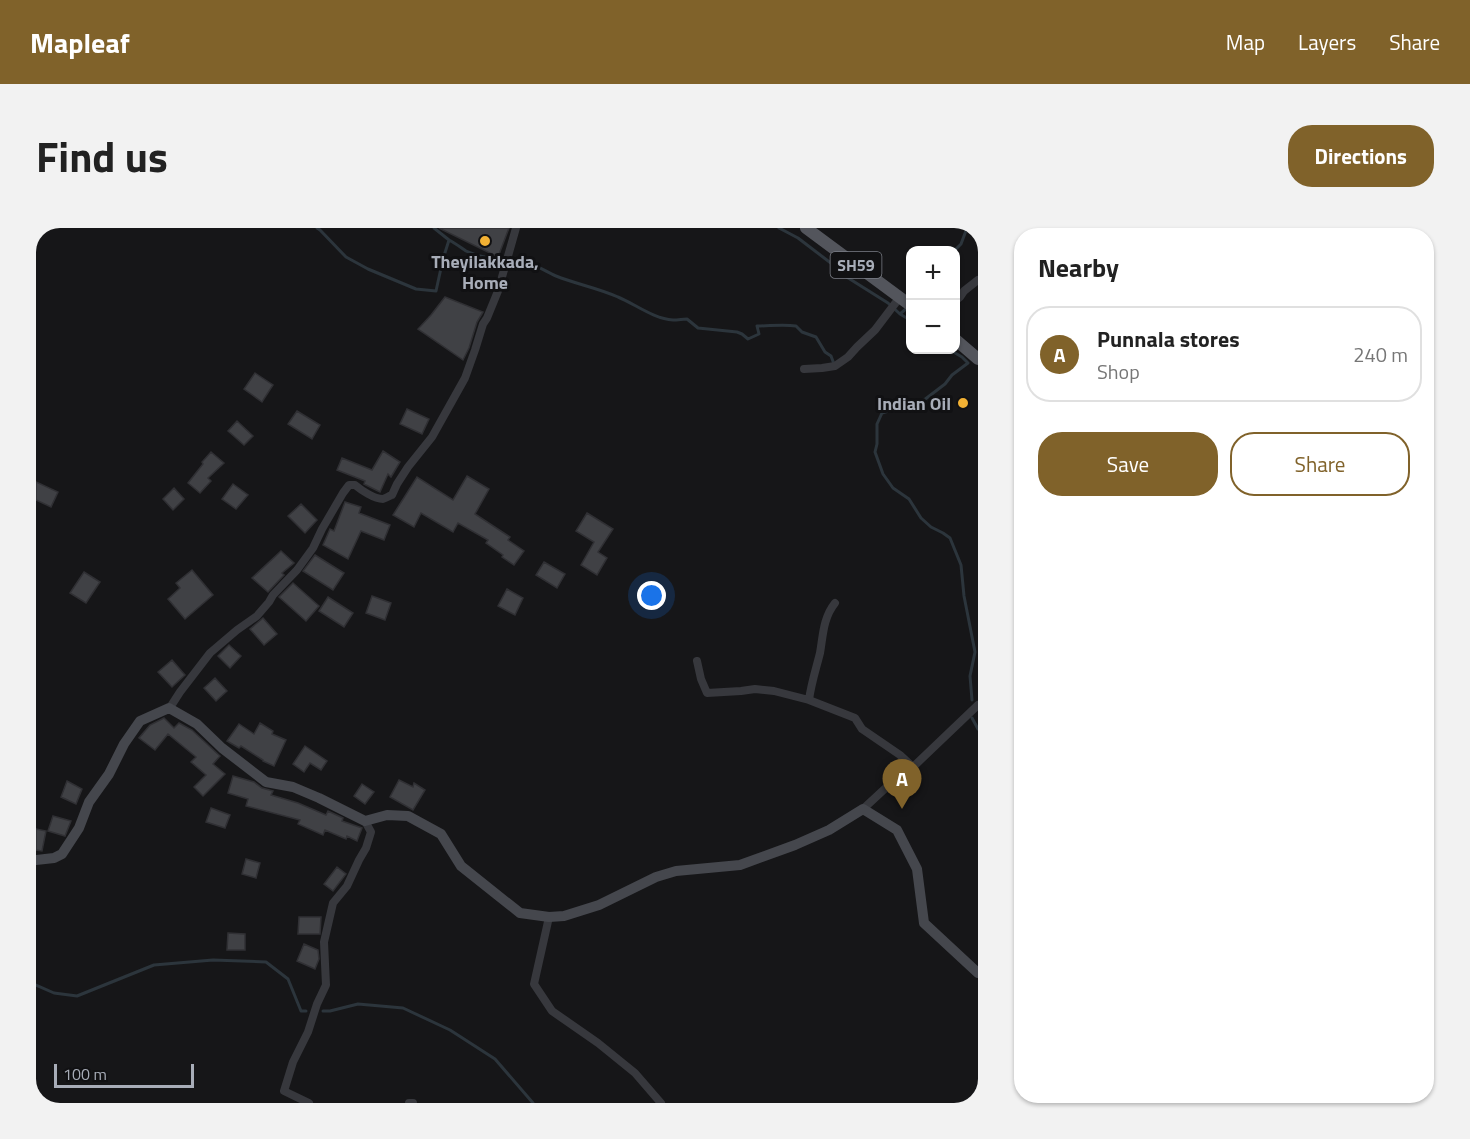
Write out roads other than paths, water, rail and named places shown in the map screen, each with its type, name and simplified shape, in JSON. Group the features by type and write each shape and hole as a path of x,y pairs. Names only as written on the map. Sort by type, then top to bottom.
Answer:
{"main road":[{"name":"SH59","path":"806,228 905,301"},
{"path":"960,343 978,359"},
{"path":"36,860 54,858 62,854 79,828 89,802 109,774 124,744 140,721 169,708 197,724 222,748 266,782 293,787 365,821 387,815 408,816 441,834 462,866 520,913 549,917 564,916 599,905 656,877 676,871 740,865 829,830 863,809 897,831 917,869 924,923 978,973"}],"street":[{"path":"171,710 180,692 210,653 257,616 297,570 349,485 355,485 383,499 392,495 408,467 432,437 465,378 483,324 498,291 516,228"},
{"path":"960,297 978,280"},
{"path":"804,369 835,366 848,357 905,301"},
{"path":"809,700 810,685 825,622 835,603"},
{"path":"697,662 707,693 755,689 774,691 809,700 855,718 862,729 914,767"},
{"path":"863,809 914,767 978,705"},
{"path":"309,1103 284,1091 293,1062 308,1032 326,985 324,942 327,924 333,903 347,886 366,848 371,832 365,821"},
{"path":"549,917 534,984 542,998 552,1011 598,1043 635,1073 662,1103"}],"waterway":[{"path":"317,228 346,257 416,289 436,291 449,240 470,253 505,259"},
{"path":"434,228 449,240"},
{"path":"779,228 798,238 845,276 888,303 900,314 906,309"},
{"path":"959,246 967,228"},
{"path":"512,261 529,263 556,276 610,294 659,317 673,320 687,319 698,328 737,332 748,339 759,334 757,326 796,326 802,332 816,337 825,352 831,356 834,364"},
{"path":"900,314 906,318"},
{"path":"957,354 968,363 952,375 945,384 924,400 882,413 877,424 875,452 883,474 893,488 909,499 921,518 931,527 950,538 961,565 964,596 975,652 970,676 972,700"},
{"path":"972,718 978,729"},
{"path":"36,985 54,993 77,996 154,965 213,960 266,962 288,979 301,1011 306,1011"},
{"path":"323,1011 358,1004 403,1008 450,1030 495,1059 533,1103"}],"place":[{"name":"Theyilakkada, Home","path":"485,241"},
{"name":"Indian Oil","path":"963,403"},
{"name":"Punnala stores","path":"902,809"}]}
